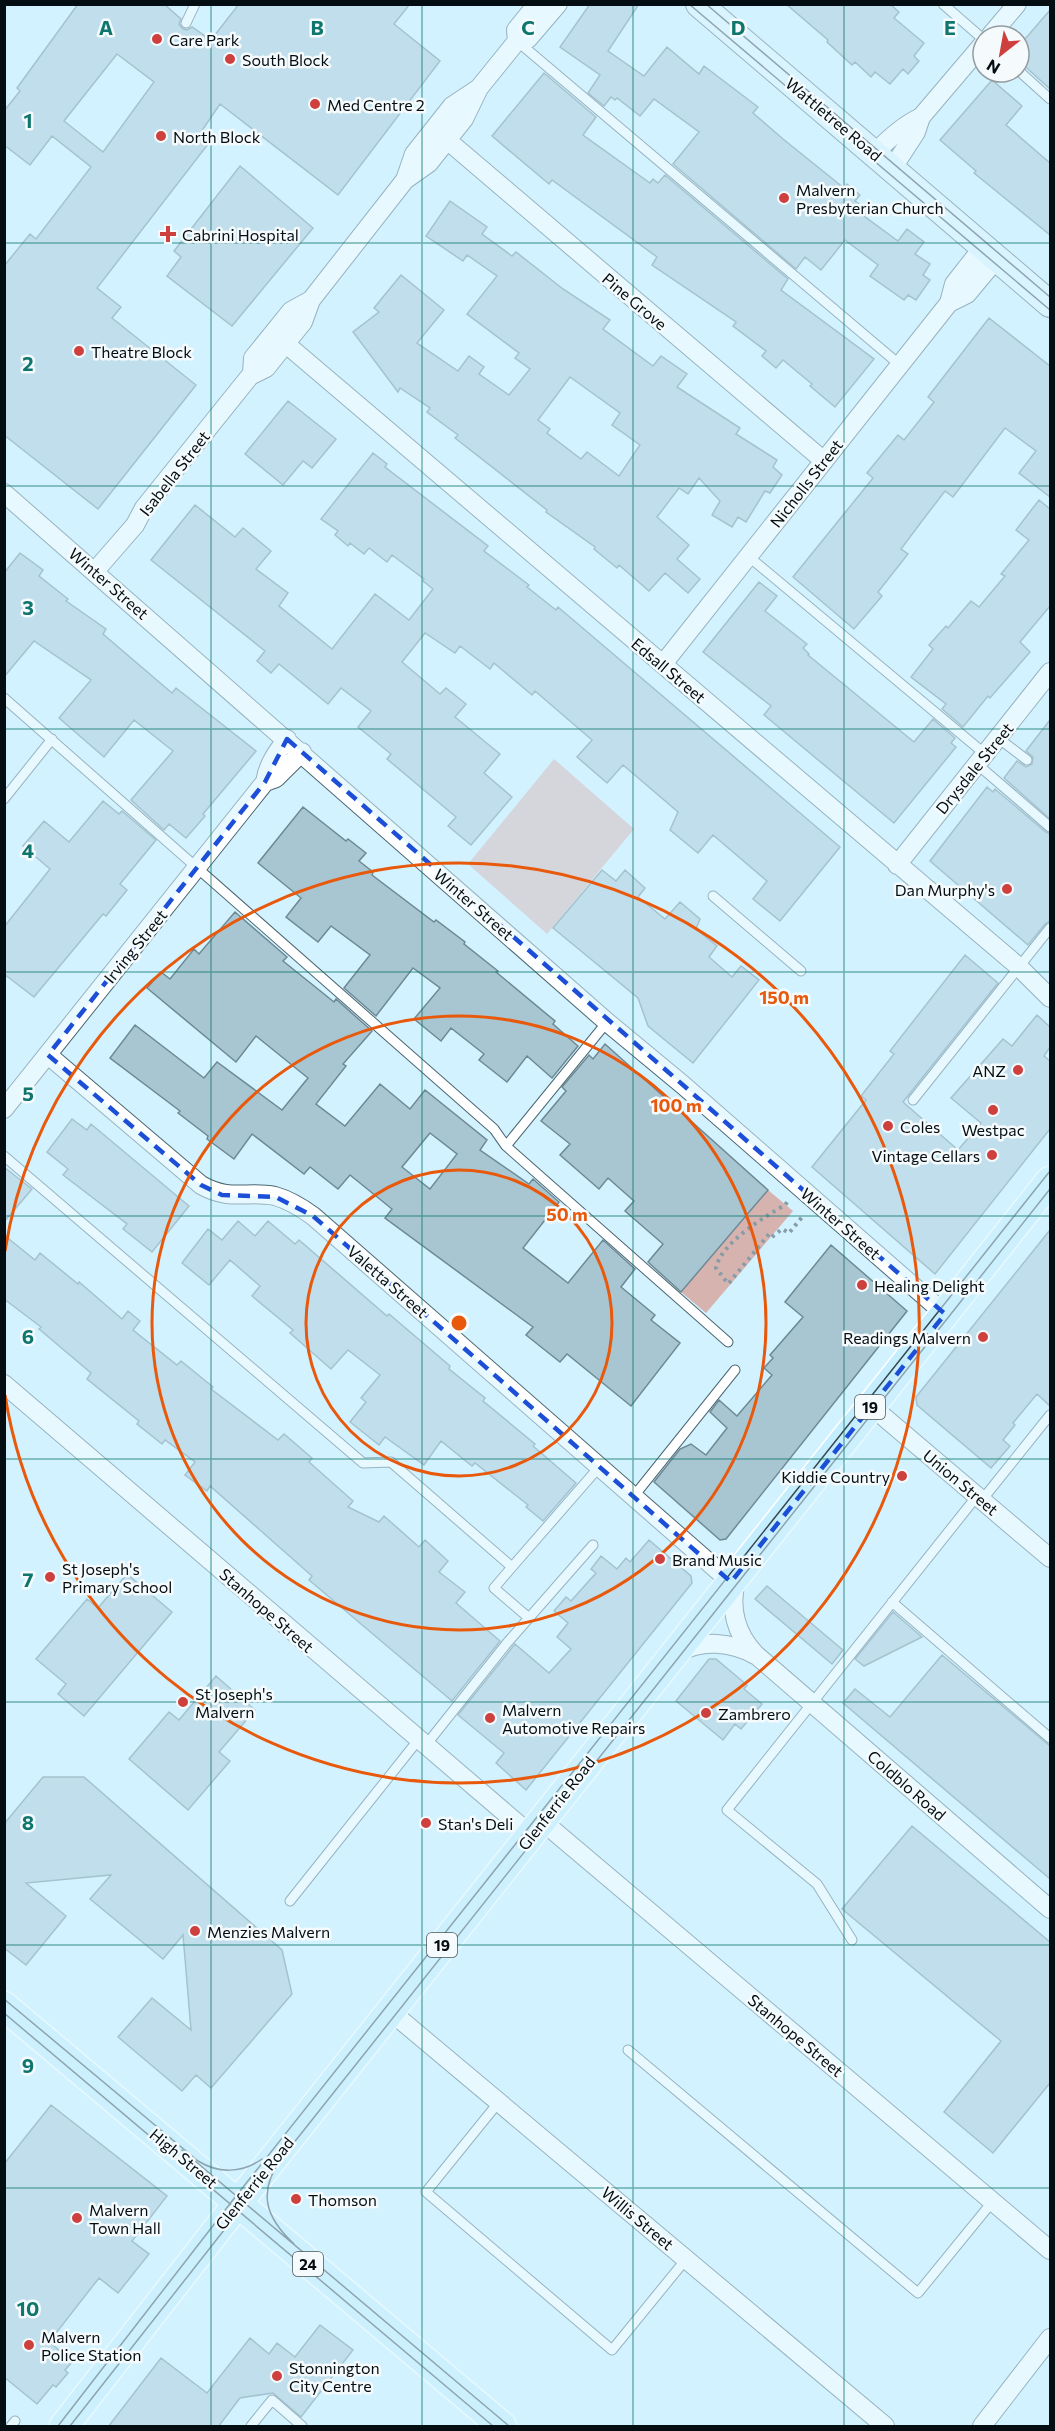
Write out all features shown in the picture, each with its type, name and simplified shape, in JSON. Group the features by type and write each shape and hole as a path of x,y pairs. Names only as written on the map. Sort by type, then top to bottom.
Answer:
{"main road":[{"name":"Wattletree Road","path":"699,4 1050,304"},
{"name":"Glenferrie Road","path":"64,2427 237,2204 1050,1181"},
{"name":"High Street","path":"4,2006 502,2427"}],"street":[{"name":"Isabella Street","path":"517,41 516,30 537,4"},
{"name":"Isabella Street","path":"95,571 135,525 144,508 252,374 266,368 286,344 303,322 311,300 405,180 429,163 464,119 479,88 517,41 528,39 558,4"},
{"path":"1000,24 1017,4"},
{"path":"883,161 888,138 906,124 921,117 971,58"},
{"name":"Isabella Street","path":"405,180 414,154 452,106 479,88"},
{"name":"Pine Grove","path":"447,140 824,461"},
{"name":"Nicholls Street","path":"663,664 949,303 954,284 990,252"},
{"name":"Isabella Street","path":"252,374 254,358 291,310 311,300"},
{"path":"282,322 282,339 286,344"},
{"name":"Edsall Street","path":"286,344 1019,967 1050,998"},
{"name":"Winter Street","path":"4,493 302,752 607,1022 683,1084 945,1314"},
{"name":"Drysdale Street","path":"897,865 1050,672"},
{"name":"Irving Street","path":"4,1109 265,782 267,770 274,756 287,739"},
{"name":"Irving Street","path":"265,782 276,778 302,752"},
{"name":"Valetta Street","path":"48,1055 201,1185 222,1195 276,1197 295,1204 313,1216 634,1496 738,1573"},
{"name":"Stanhope Street","path":"4,1384 422,1742 718,1970 1050,2250"},
{"name":"Union Street","path":"871,1406 1050,1558"},
{"name":"Coldblo Road","path":"738,1573 734,1613 746,1643 1050,1909"},
{"name":"Coldblo Road","path":"669,1659 687,1648 711,1644 742,1649 764,1661"},
{"name":"Willis Street","path":"390,2011 687,2258 885,2427"},
{"path":"982,2427 1050,2338"}],"lane":[{"path":"186,23 195,4"},
{"path":"943,4 971,28"},
{"path":"517,41 900,365"},
{"path":"1031,82 1050,99"},
{"path":"748,556 981,759 1006,789 1050,827"},
{"path":"4,699 494,1129 506,1146 728,1342"},
{"path":"998,738 1027,760"},
{"path":"4,799 52,740"},
{"path":"713,896 801,971"},
{"path":"913,1100 1050,928"},
{"path":"506,1146 607,1022"},
{"path":"4,1156 363,1462 391,1462 512,1567"},
{"path":"634,1496 735,1370"},
{"path":"852,1940 817,1884 727,1810 892,1602 1050,1415"},
{"path":"529,1618 494,1588 600,1466"},
{"path":"290,1901 422,1742 593,1545"},
{"path":"892,1602 1050,1738"},
{"path":"628,2050 918,2293 993,2201"},
{"path":"498,2103 426,2192 612,2349 687,2258"},
{"path":"251,2427 272,2400 302,2427"}],"path":[{"path":"785,1205 749,1226 720,1257 716,1268 728,1282 768,1234 772,1237 782,1229 789,1233 803,1216"}],"highlighted area":[{"path":"287,739 945,1314 731,1582 313,1216 276,1197 222,1195 201,1185 48,1055 265,782"}],"shaded area":[{"path":"554,759 634,829 547,934 468,864"},
{"path":"768,1190 793,1211 706,1313 681,1292"}],"building":[{"path":"78,4 164,4 181,19 179,24 183,29 187,30 192,27 211,40 239,4 410,4 394,24 440,61 338,195 220,104 201,132 212,139 97,288 121,307 112,318 196,385 98,509 4,435 4,266 30,234 36,239 91,167 52,136 30,165 4,145 4,111 20,91 17,88","holes":["117,54 154,82 103,152 64,121"]},
{"path":"590,4 639,4 608,51 644,76 667,47 699,74 704,66 758,107 753,113 783,139 844,188 847,184 860,195 855,201 868,211 864,216 898,241 907,229 924,242 915,254 930,264 923,275 930,280 916,300 908,295 904,300 870,276 878,265 845,240 821,270 805,257 796,269 673,164 699,132 654,99 640,116 617,98 615,100 611,97 604,106 588,93 600,75 560,47"},
{"path":"786,4 890,4 899,12 894,18 924,43 914,56 919,61 908,74 903,69 890,84 875,72 871,77 855,62 852,65 827,42 828,40"},
{"path":"1050,10 1050,89 1031,72 1031,32"},
{"path":"544,73 596,117 583,135 650,183 653,179 658,183 665,175 788,279 781,290 874,359 835,407 783,360 776,368 762,356 766,351 733,326 736,322 652,265 657,257 552,180 549,184 492,136"},
{"path":"989,84 997,84 1022,106 1006,125 1050,163 1050,235 974,173 976,171 940,140"},
{"path":"240,166 313,228 232,326 167,276 181,257 174,251"},
{"path":"450,201 487,227 482,234 512,256 516,252 563,289 610,320 603,329 653,366 661,356 687,374 677,387 740,428 736,434 777,460 773,467 782,475 770,493 765,491 746,522 738,517 732,527 712,515 720,501 699,478 688,494 679,488 657,517 689,545 677,559 700,579 688,593 665,573 649,591 619,565 617,568 594,549 595,547 546,512 547,510 455,438 458,435 427,412 430,408 400,388 398,392 353,332 379,312 374,308 401,275 444,310 417,343 458,371 469,356 484,367 479,374 509,395 530,369 515,358 519,353 467,314 497,276 467,255 463,261 426,236","holes":["570,377 620,413 612,425 640,445 619,476 587,452 581,459 547,433 550,429 538,420"]},
{"path":"989,318 1050,366 1050,497 1019,473 1036,451 1005,428 953,497 945,491 922,521 901,549 908,554 878,592 882,596 854,629 793,577 873,478 867,473 898,435 904,440 934,402 928,397"},
{"path":"288,401 336,439 312,468 303,461 283,485 245,454"},
{"path":"373,453 387,464 385,467 488,546 484,551 529,585 527,587 556,610 558,607 840,847 780,921 753,899 767,881 713,835 698,853 670,830 678,812 623,765 607,783 577,757 592,740 535,691 532,695 494,663 490,669 460,646 455,653 425,633 402,662 440,694 446,688 466,704 455,717 500,754 484,773 512,797 471,845 448,826 456,817 387,759 391,754 358,727 371,711 341,688 328,704 279,664 271,673 257,661 265,651 151,560 195,505 235,537 243,528 271,551 256,569 288,593 279,606 332,649 375,594 409,620 433,589 423,581 424,579 392,555 387,562 369,548 364,554 350,543 348,546 335,535 338,531 321,519"},
{"path":"1039,500 1050,509 1050,606 1020,642 1030,652 990,698 988,696 963,727 942,709 946,704 911,677 933,649 929,645 946,626 948,628 971,601 979,607 1005,576 1001,574 1029,540 1016,530"},
{"path":"20,553 43,570 39,576 68,599 66,601 106,629 103,634 172,693 176,688 256,751 203,814 205,816 186,838 169,824 164,830 131,800 173,751 134,720 104,757 59,718 91,680 34,641 4,677 4,573"},
{"path":"759,582 777,596 765,611 807,644 803,648 808,655 914,742 933,719 955,738 951,743 956,747 894,823 764,715 771,706 703,652"},
{"path":"1050,720 1050,819 1004,778 1017,761 1026,767 1032,764 1033,757 1026,751"},
{"name":"Dan Murphy's","path":"987,787 993,792 995,789 1050,834 1050,921 1028,945 930,861"},
{"path":"103,801 119,814 122,811 156,840 120,884 127,890 106,916 103,914 34,997 4,974 4,927 50,869 23,846 44,821 69,842"},
{"path":"303,807 346,841 348,839 366,853 359,861 373,872 372,875 434,922 436,920 465,942 464,944 555,1021 553,1024 578,1046 552,1078 527,1056 507,1082 479,1060 484,1054 451,1028 441,1041 414,1019 440,988 413,968 376,1016 344,988 370,955 331,926 318,942 286,917 301,898 258,863"},
{"path":"602,870 616,881 625,870 645,888 638,897 665,919 680,902 700,919 696,929 717,946 709,957 732,977 741,966 759,980 693,1063 648,1026 638,998 553,928"},
{"path":"235,912 287,957 283,961 334,1002 336,999 372,1031 343,1064 346,1066 316,1104 345,1126 380,1084 410,1109 425,1090 487,1140 480,1150 529,1184 533,1179 559,1202 523,1248 568,1283 603,1240 635,1269 621,1287 655,1315 651,1320 680,1343 631,1406 567,1354 560,1362 526,1335 533,1327 385,1218 392,1209 350,1175 338,1189 310,1167 304,1174 252,1134 234,1159 207,1139 208,1136 178,1113 180,1111 110,1058 135,1025 204,1078 217,1062 282,1110 308,1078 256,1036 236,1062 147,988 161,972 170,979 194,949 199,954","holes":["430,1133 457,1154 430,1189 402,1167"]},
{"name":"Coles","path":"965,955 998,983 903,1102 958,1150 981,1123 951,1098 1003,1039 1012,1046 1037,1015 1050,1027 1050,1047 1044,1056 1050,1061 1050,1129 935,1274 812,1167 866,1100 861,1096 894,1054 890,1051"},
{"path":"605,1044 768,1190 681,1292 648,1262 663,1244 625,1211 634,1201 608,1178 599,1189 560,1155 570,1144 541,1121 566,1091 562,1087 589,1055 593,1059"},
{"path":"72,1119 87,1130 91,1124 189,1206 152,1252 123,1229 127,1224 63,1175 68,1169 47,1152"},
{"path":"4,1167 32,1189 4,1222"},
{"path":"238,1221 255,1236 268,1221 295,1244 299,1240 387,1316 389,1314 450,1366 449,1369 485,1398 483,1401 535,1444 533,1446 576,1483 543,1521 526,1507 528,1505 475,1463 472,1466 441,1441 424,1465 385,1437 379,1445 350,1422 366,1402 361,1398 380,1375 348,1350 331,1369 290,1333 293,1330 252,1296 260,1286 230,1260 209,1285 182,1263 208,1229 222,1240"},
{"path":"1050,1230 1050,1406 1037,1394 1013,1423 1015,1425 1003,1440 1010,1446 991,1468 917,1405 916,1397"},
{"path":"4,1235 35,1260 40,1253 78,1284 79,1282 122,1319 128,1311 140,1321 133,1330 177,1365 181,1361 213,1387 211,1389 278,1440 284,1434 312,1458 309,1462 353,1501 348,1507 379,1522 384,1516 419,1547 425,1540 448,1561 439,1572 465,1592 456,1603 500,1641 452,1701 309,1580 312,1576 210,1486 207,1491 185,1475 195,1462 165,1440 162,1444 137,1424 139,1421 87,1379 91,1373 39,1329 41,1327 4,1299"},
{"path":"831,1245 907,1311 726,1539 720,1540 654,1482 680,1449 691,1444 706,1455 727,1428 710,1412 719,1400 737,1416 772,1375 764,1368 773,1358 770,1355 803,1317 785,1302"},
{"path":"649,1540 691,1576 692,1583 526,1790 496,1763 504,1753 458,1715 515,1644 549,1673 571,1649 557,1637 568,1623 554,1611 566,1597 571,1601 596,1573 591,1569 601,1556 617,1569 626,1558 630,1562"},
{"path":"127,1574 172,1612 84,1716 58,1694 66,1684 36,1659 87,1599 98,1608"},
{"path":"767,1586 843,1650 832,1664 755,1599"},
{"path":"893,1612 922,1637 864,1666 855,1659"},
{"path":"942,1655 1050,1746 1050,1879 843,1703 855,1689 890,1717"},
{"path":"709,1659 716,1659 747,1685 744,1689 762,1704 741,1729 735,1724 723,1740 676,1701"},
{"path":"216,1676 255,1710 219,1752 230,1761 188,1810 129,1759 169,1712 179,1720"},
{"name":"Menzies Malvern","path":"43,1777 84,1777 282,1950 292,1994 211,2088 196,2075 182,2091 118,2037 152,1998 191,2030 183,1935 163,1959 90,1899 111,1875 26,1883 66,1916 26,1965 4,1948 4,1824"},
{"path":"912,1826 1050,1942 1050,2083 993,2153 944,2112 1001,2041 842,1909"},
{"name":"Malvern Town Hall","path":"51,2105 167,2196 132,2241 149,2254 118,2293 99,2278 49,2342 73,2361 65,2370 68,2373 56,2387 53,2385 37,2404 4,2377 4,2164"},
{"name":"Stonnington City Centre","path":"320,2325 353,2350 301,2417 273,2393 240,2398 218,2427 108,2427 161,2358 207,2393 250,2338 269,2354 277,2343 295,2357"}],"tram line":[{"path":"689,4 1050,310"},
{"path":"706,4 1050,297"},
{"path":"58,2426 236,2196 1050,1171"},
{"path":"294,2244 277,2225 268,2204 269,2183 281,2159 1050,1189"},
{"path":"4,1999 198,2161 214,2168 230,2170 247,2167 262,2159"},
{"path":"4,2013 493,2426"},
{"path":"182,2150 509,2426"},
{"path":"70,2426 269,2173"}],"place":[{"name":"Care Park","path":"157,39"},
{"name":"South Block","path":"230,59"},
{"name":"Med Centre 2","path":"315,104"},
{"name":"North Block","path":"161,136"},
{"name":"Malvern Presbyterian Church","path":"784,198"},
{"name":"Cabrini Hospital","path":"168,234"},
{"name":"Theatre Block","path":"79,351"},
{"name":"Dan Murphy's","path":"1007,889"},
{"name":"ANZ","path":"1018,1070"},
{"name":"Westpac","path":"993,1110"},
{"name":"Coles","path":"888,1126"},
{"name":"Vintage Cellars","path":"992,1155"},
{"name":"Healing Delight","path":"862,1285"},
{"name":"Readings Malvern","path":"983,1337"},
{"name":"Kiddie Country","path":"902,1476"},
{"name":"Brand Music","path":"660,1559"},
{"name":"St Joseph's Primary School","path":"50,1577"},
{"name":"St Joseph's Malvern","path":"183,1702"},
{"name":"Zambrero","path":"706,1713"},
{"name":"Malvern Automotive Repairs","path":"490,1718"},
{"name":"Stan's Deli","path":"426,1823"},
{"name":"Menzies Malvern","path":"195,1931"},
{"name":"Thomson","path":"296,2199"},
{"name":"Malvern Town Hall","path":"77,2218"},
{"name":"Malvern Police Station","path":"29,2345"},
{"name":"Stonnington City Centre","path":"277,2376"}]}
